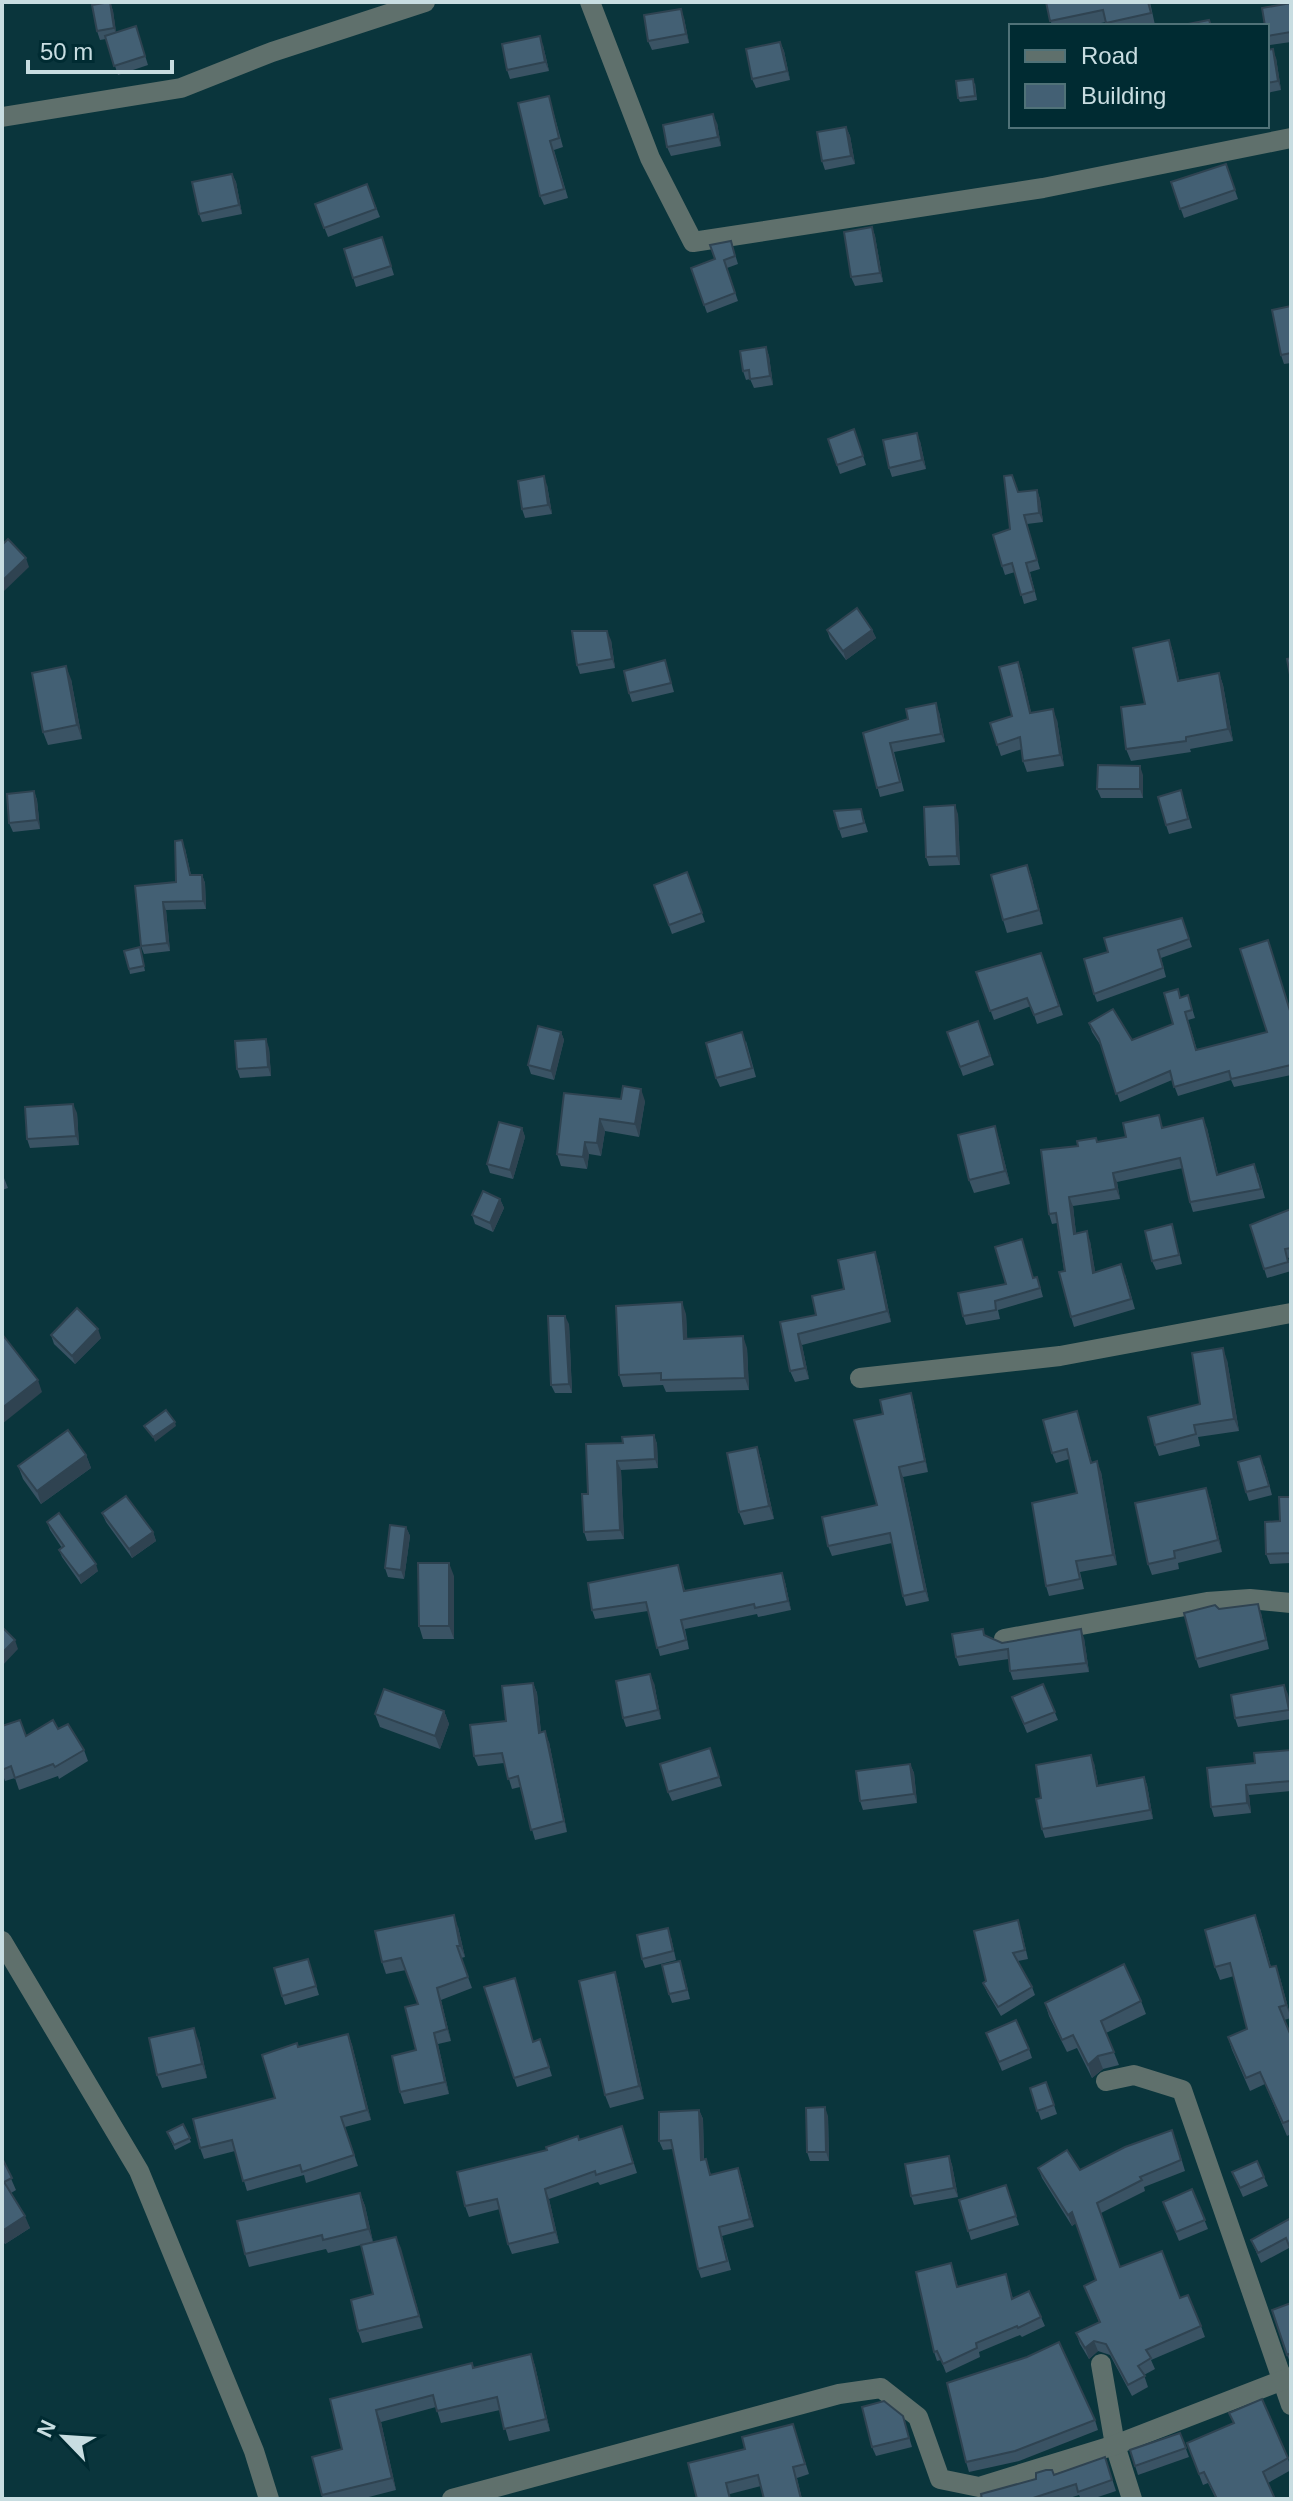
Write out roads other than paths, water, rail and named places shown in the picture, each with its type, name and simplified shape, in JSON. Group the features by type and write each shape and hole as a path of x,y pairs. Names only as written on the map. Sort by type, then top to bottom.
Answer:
{"street":[{"path":"2,117 181,88 272,52 425,2"},
{"path":"590,2 650,158 693,242 1043,188 1291,138"},
{"path":"860,1378 1060,1356 1291,1313"},
{"path":"1004,1639 1207,1602 1250,1599 1291,1603"},
{"path":"2,1941 139,2171 254,2451 269,2499"},
{"path":"1106,2081 1134,2075 1182,2090 1286,2379 1291,2405"},
{"path":"1101,2364 1115,2445 1132,2499"},
{"path":"452,2499 839,2394 881,2388 918,2417 942,2489 979,2487 1115,2445 1286,2379"}]}
